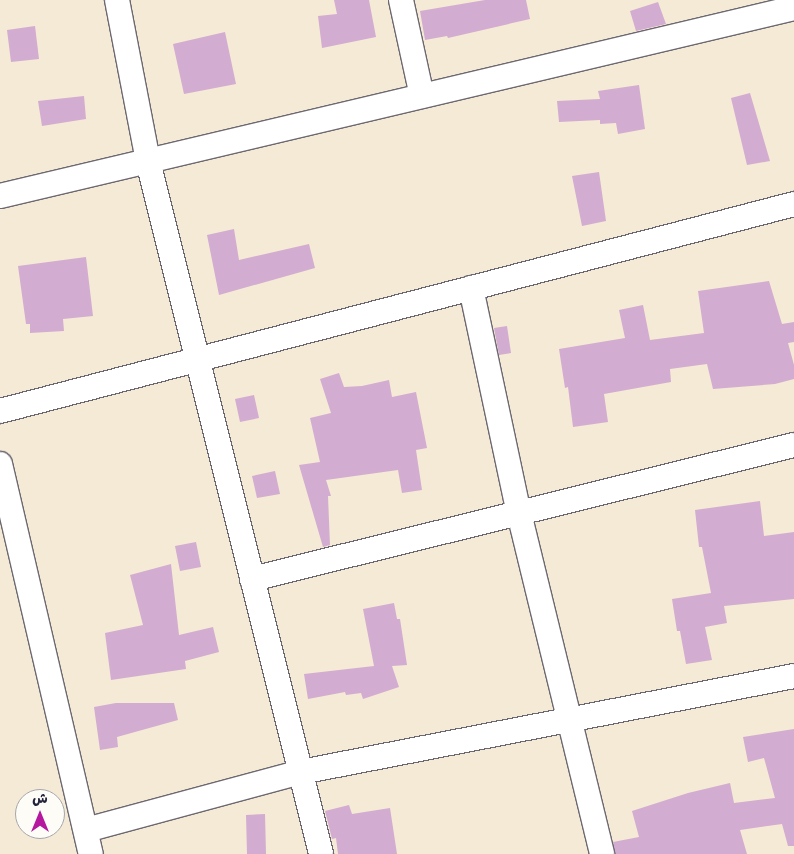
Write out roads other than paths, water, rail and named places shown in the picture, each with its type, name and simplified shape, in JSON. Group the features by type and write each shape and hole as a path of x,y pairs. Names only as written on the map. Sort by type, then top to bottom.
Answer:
{"street":[{"path":"117,0 148,161 321,854"},
{"path":"401,0 422,96"},
{"path":"0,196 794,8"},
{"path":"0,411 794,204"},
{"path":"471,288 518,513 602,854"},
{"path":"252,579 794,445"},
{"path":"0,464 91,854"},
{"path":"86,830 301,772 570,722 794,676"}]}
